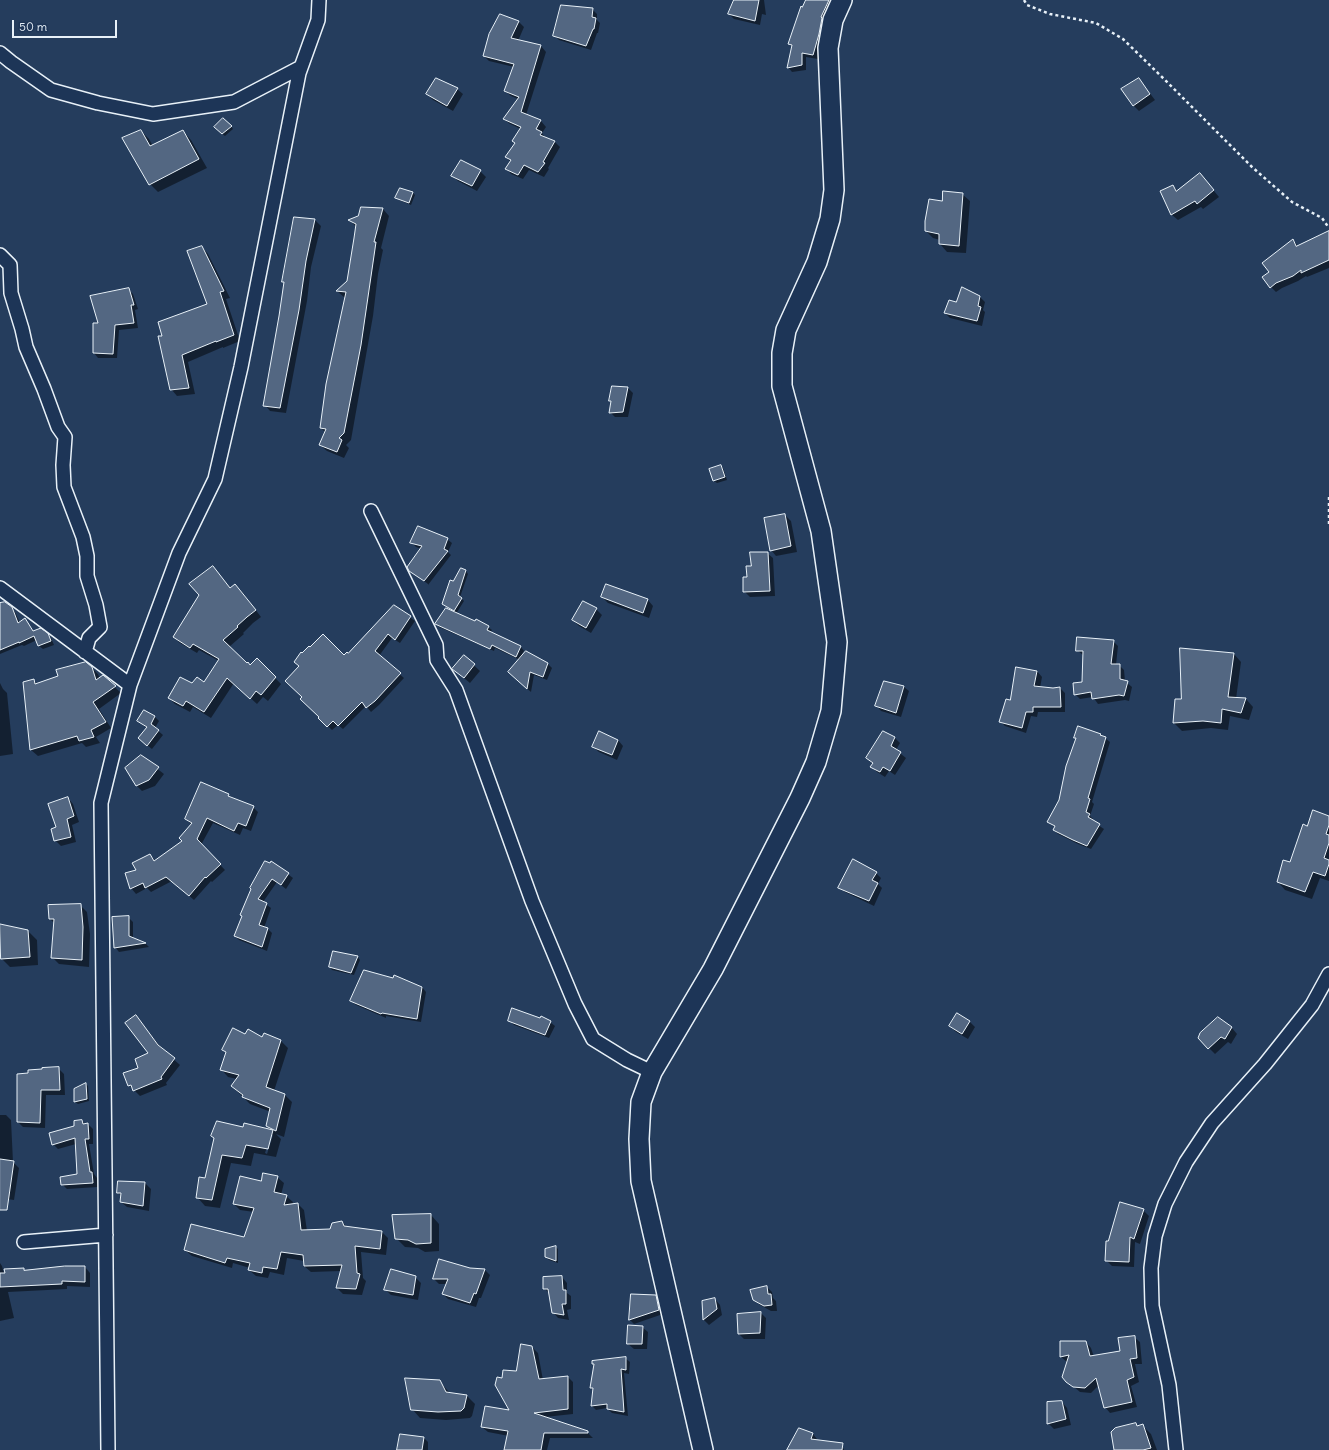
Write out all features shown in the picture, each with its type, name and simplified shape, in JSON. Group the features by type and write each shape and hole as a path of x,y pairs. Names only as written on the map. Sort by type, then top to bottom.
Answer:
{"main road":[{"path":"703,1450 641,1181 639,1139 641,1102 652,1072 713,969 800,798 816,762 831,711 837,642 820,531 782,386 782,353 786,330 817,262 830,219 834,190 828,48 833,20 842,0"}],"street":[{"path":"108,1450 102,803 130,685 179,553 215,479 241,367 301,67 318,20 319,0"},
{"path":"0,53 51,90 98,103 153,114 234,102 301,67"},
{"path":"0,255 10,265 12,293 26,347 58,427 65,437 63,465 64,487 83,537 88,556 87,576 96,605 100,627 89,638 85,652"},
{"path":"371,511 436,645 437,660 456,690 532,901 575,1004 593,1039 627,1060 652,1072"},
{"path":"0,588 130,685"},
{"path":"1176,1450 1169,1385 1152,1306 1151,1268 1155,1236 1165,1204 1186,1162 1212,1123 1265,1064 1312,1005 1329,974"},
{"path":"24,1242 106,1235"}],"path":[{"path":"1024,0 1027,5 1050,14 1096,23 1123,39 1252,167 1292,202 1322,218 1329,228"},
{"path":"1329,497 1329,527"}],"building":[{"path":"734,0 759,0 755,21 728,14"},
{"path":"806,0 829,0 821,17 819,34 813,55 802,53 802,65 787,68 792,45 788,44 801,6 802,7"},
{"path":"561,5 593,8 592,17 596,18 594,29 586,46 553,36"},
{"path":"500,14 519,21 511,38 541,45 521,112 541,120 536,129 542,132 540,135 555,141 543,162 545,163 538,172 524,165 518,175 505,169 511,160 505,157 515,143 512,141 521,127 503,119 519,97 504,91 514,64 483,56 489,34"},
{"path":"436,78 458,88 447,106 426,94"},
{"path":"1139,78 1150,94 1133,106 1121,89"},
{"path":"223,118 232,126 222,134 214,127"},
{"path":"141,130 150,146 183,130 199,159 149,185 122,138"},
{"path":"461,160 481,170 472,186 451,176"},
{"path":"1200,173 1214,190 1197,204 1195,201 1171,215 1160,191 1173,185 1176,191"},
{"path":"400,188 413,192 409,203 395,198"},
{"path":"943,191 963,193 959,246 939,244 939,234 925,231 925,221 929,199 942,201"},
{"path":"361,207 383,208 374,242 376,242 361,345 344,433 339,438 342,440 337,452 319,445 326,429 320,428 326,384 346,292 336,291 347,281 356,224 348,220 358,216"},
{"path":"294,217 315,219 306,261 299,310 280,408 263,406 279,316 284,282 282,282"},
{"path":"1329,231 1329,260 1301,273 1301,270 1293,276 1276,283 1270,288 1262,277 1269,272 1262,263 1293,239 1296,246"},
{"path":"202,246 224,291 220,292 234,335 182,355 189,388 170,390 158,336 162,336 158,322 207,304 187,251"},
{"path":"962,287 980,296 978,306 981,307 977,321 944,313 949,300 956,302"},
{"path":"129,288 134,305 131,305 134,323 115,325 113,354 93,353 93,323 98,323 90,296"},
{"path":"612,386 628,387 623,412 609,413 611,401 609,401"},
{"path":"721,465 725,477 713,481 709,469"},
{"path":"785,514 791,546 770,551 764,518"},
{"path":"418,526 448,538 444,549 448,551 424,581 409,571 407,567 422,546 410,543"},
{"path":"750,552 768,552 770,591 743,592 743,577 747,577 746,566 751,566"},
{"path":"213,566 230,588 235,584 256,610 223,640 247,663 248,662 250,665 257,658 276,677 261,695 256,691 250,699 227,678 204,712 186,701 183,706 168,698 180,677 192,683 197,677 204,682 219,659 193,644 190,648 173,637 199,595 189,584"},
{"path":"461,568 466,570 458,595 462,598 454,611 442,604 450,580 453,581"},
{"path":"606,584 648,599 643,613 601,597"},
{"path":"583,601 597,608 586,628 572,620"},
{"path":"5,602 12,607 18,623 25,618 33,631 41,628 48,633 51,641 38,646 34,636 0,650 0,603"},
{"path":"394,605 411,616 395,640 388,634 375,651 401,673 375,701 366,708 362,702 338,726 333,721 327,727 300,699 302,697 285,681 299,666 294,662 301,652 302,653 309,646 310,647 323,634 344,655 347,652 348,653"},
{"path":"446,608 475,621 476,619 489,626 487,630 521,646 516,657 492,645 490,649 435,624"},
{"path":"1077,637 1114,640 1111,664 1120,664 1120,679 1128,681 1124,696 1119,695 1092,699 1091,692 1074,695 1073,683 1082,682 1083,651 1076,651"},
{"path":"1180,648 1234,653 1228,697 1246,698 1241,713 1222,709 1221,723 1203,721 1173,723 1175,699 1181,699"},
{"path":"526,651 548,663 543,677 530,672 527,689 508,672"},
{"path":"464,655 475,664 464,678 452,669"},
{"path":"86,662 92,667 96,680 103,675 116,686 93,702 106,722 91,730 94,737 79,741 77,736 30,750 23,682 34,679 35,684 58,676 56,670"},
{"path":"1016,667 1037,671 1034,686 1053,688 1060,687 1061,707 1033,707 1033,712 1026,712 1022,728 999,722 1006,699 1010,700"},
{"path":"884,681 904,686 896,713 875,706"},
{"path":"144,710 155,716 151,724 159,730 147,746 138,738 147,727 137,721"},
{"path":"1078,726 1106,737 1088,798 1090,799 1086,812 1090,814 1088,817 1100,824 1087,846 1053,830 1055,826 1047,822 1059,800 1066,766 1076,738 1074,738"},
{"path":"599,731 618,740 612,755 592,747"},
{"path":"883,731 895,737 891,746 901,752 890,771 883,767 880,772 870,767 873,763 866,758"},
{"path":"141,755 159,767 149,780 136,786 125,768"},
{"path":"201,782 229,794 228,796 254,806 246,826 238,823 234,831 207,818 197,839 221,864 206,878 205,877 189,896 166,877 145,888 143,883 130,889 125,873 136,870 132,863 150,854 154,861 182,841 179,838 192,823 185,819"},
{"path":"68,797 74,816 67,819 71,837 54,841 51,829 56,827 48,804"},
{"path":"1313,810 1329,816 1329,825 1326,834 1329,835 1329,843 1324,858 1329,860 1329,864 1325,876 1313,872 1305,892 1277,882 1283,860 1290,862 1303,824 1307,826"},
{"path":"853,859 877,872 872,880 878,883 869,901 838,888"},
{"path":"265,861 270,863 271,861 289,873 281,885 272,879 258,899 267,903 259,925 268,928 262,947 234,936 242,916 240,915 251,889 250,888"},
{"path":"81,904 83,927 82,960 51,958 54,919 49,919 48,905"},
{"path":"129,916 129,936 146,943 114,948 112,917"},
{"path":"0,924 28,930 30,957 1,959"},
{"path":"333,951 358,956 351,973 329,967"},
{"path":"364,970 393,978 394,975 422,987 417,1019 381,1014 350,1001"},
{"path":"512,1008 540,1018 541,1016 551,1021 545,1035 508,1021"},
{"path":"957,1013 970,1021 962,1034 949,1026"},
{"path":"136,1015 158,1045 175,1058 161,1077 162,1079 133,1091 131,1085 128,1086 123,1073 138,1068 135,1059 148,1053 125,1023"},
{"path":"1218,1017 1232,1027 1225,1039 1221,1037 1208,1049 1198,1038 1200,1033"},
{"path":"233,1028 245,1034 248,1029 262,1037 264,1033 281,1040 266,1087 285,1094 276,1131 266,1126 270,1108 242,1097 243,1095 231,1086 239,1075 220,1070 226,1052 222,1050"},
{"path":"59,1067 60,1090 41,1090 40,1123 17,1122 17,1074 28,1073 28,1070"},
{"path":"86,1083 87,1099 74,1102 74,1089"},
{"path":"82,1120 83,1124 88,1123 89,1139 85,1139 93,1183 61,1185 60,1177 77,1174 75,1138 52,1145 49,1133 74,1126 74,1121"},
{"path":"217,1121 243,1127 244,1123 273,1130 268,1149 246,1145 242,1158 222,1155 212,1200 196,1198 199,1177 205,1178 214,1138 211,1136"},
{"path":"0,1159 14,1161 7,1210 0,1210"},
{"path":"263,1173 278,1176 274,1192 287,1195 284,1205 298,1203 301,1230 330,1229 332,1223 342,1221 344,1226 382,1231 380,1249 355,1246 357,1273 360,1274 356,1289 336,1288 342,1265 304,1266 303,1255 281,1252 277,1269 263,1267 262,1273 248,1270 250,1263 227,1258 225,1263 184,1250 191,1224 244,1237 254,1208 233,1204 240,1176 261,1181"},
{"path":"118,1181 145,1182 143,1206 120,1202 121,1193 117,1193"},
{"path":"1120,1202 1144,1209 1134,1239 1130,1237 1129,1262 1105,1261 1106,1241 1108,1241"},
{"path":"431,1214 431,1243 416,1244 408,1240 395,1239 392,1215"},
{"path":"556,1246 556,1261 545,1257 545,1249"},
{"path":"439,1259 470,1268 485,1269 476,1294 474,1293 470,1303 442,1294 448,1279 433,1279"},
{"path":"65,1266 85,1266 85,1282 62,1281 62,1284 0,1287 0,1273 5,1273 4,1269 24,1268 24,1270"},
{"path":"391,1269 416,1276 413,1295 384,1290"},
{"path":"562,1276 563,1290 566,1290 566,1304 562,1304 564,1315 552,1313 548,1289 543,1289 543,1277"},
{"path":"767,1286 768,1294 771,1294 772,1305 764,1306 753,1300 750,1290"},
{"path":"631,1294 656,1295 659,1310 629,1320"},
{"path":"715,1298 717,1309 703,1320 702,1301"},
{"path":"761,1312 760,1333 738,1334 737,1314"},
{"path":"628,1325 643,1326 642,1344 627,1344"},
{"path":"1135,1336 1137,1358 1130,1359 1134,1377 1127,1380 1132,1402 1104,1408 1096,1378 1085,1388 1073,1387 1062,1377 1069,1355 1060,1357 1060,1341 1086,1341 1090,1356 1120,1351 1118,1338"},
{"path":"521,1344 532,1346 539,1379 568,1376 568,1409 534,1413 588,1431 588,1433 544,1433 541,1450 504,1450 508,1431 481,1427 485,1406 509,1410 495,1385 497,1377 502,1378 503,1370 516,1371"},
{"path":"626,1357 626,1370 621,1369 624,1412 607,1409 607,1404 591,1406 593,1388 590,1388 594,1364 592,1364 592,1361"},
{"path":"405,1378 440,1380 446,1392 467,1395 464,1408 461,1411 438,1412 411,1410"},
{"path":"1062,1401 1066,1419 1047,1424 1047,1402"},
{"path":"1136,1423 1137,1426 1143,1424 1151,1448 1143,1450 1114,1450 1111,1432 1115,1428"},
{"path":"799,1428 813,1433 811,1439 843,1443 842,1450 787,1450"},
{"path":"400,1434 424,1437 422,1450 397,1450"}]}
